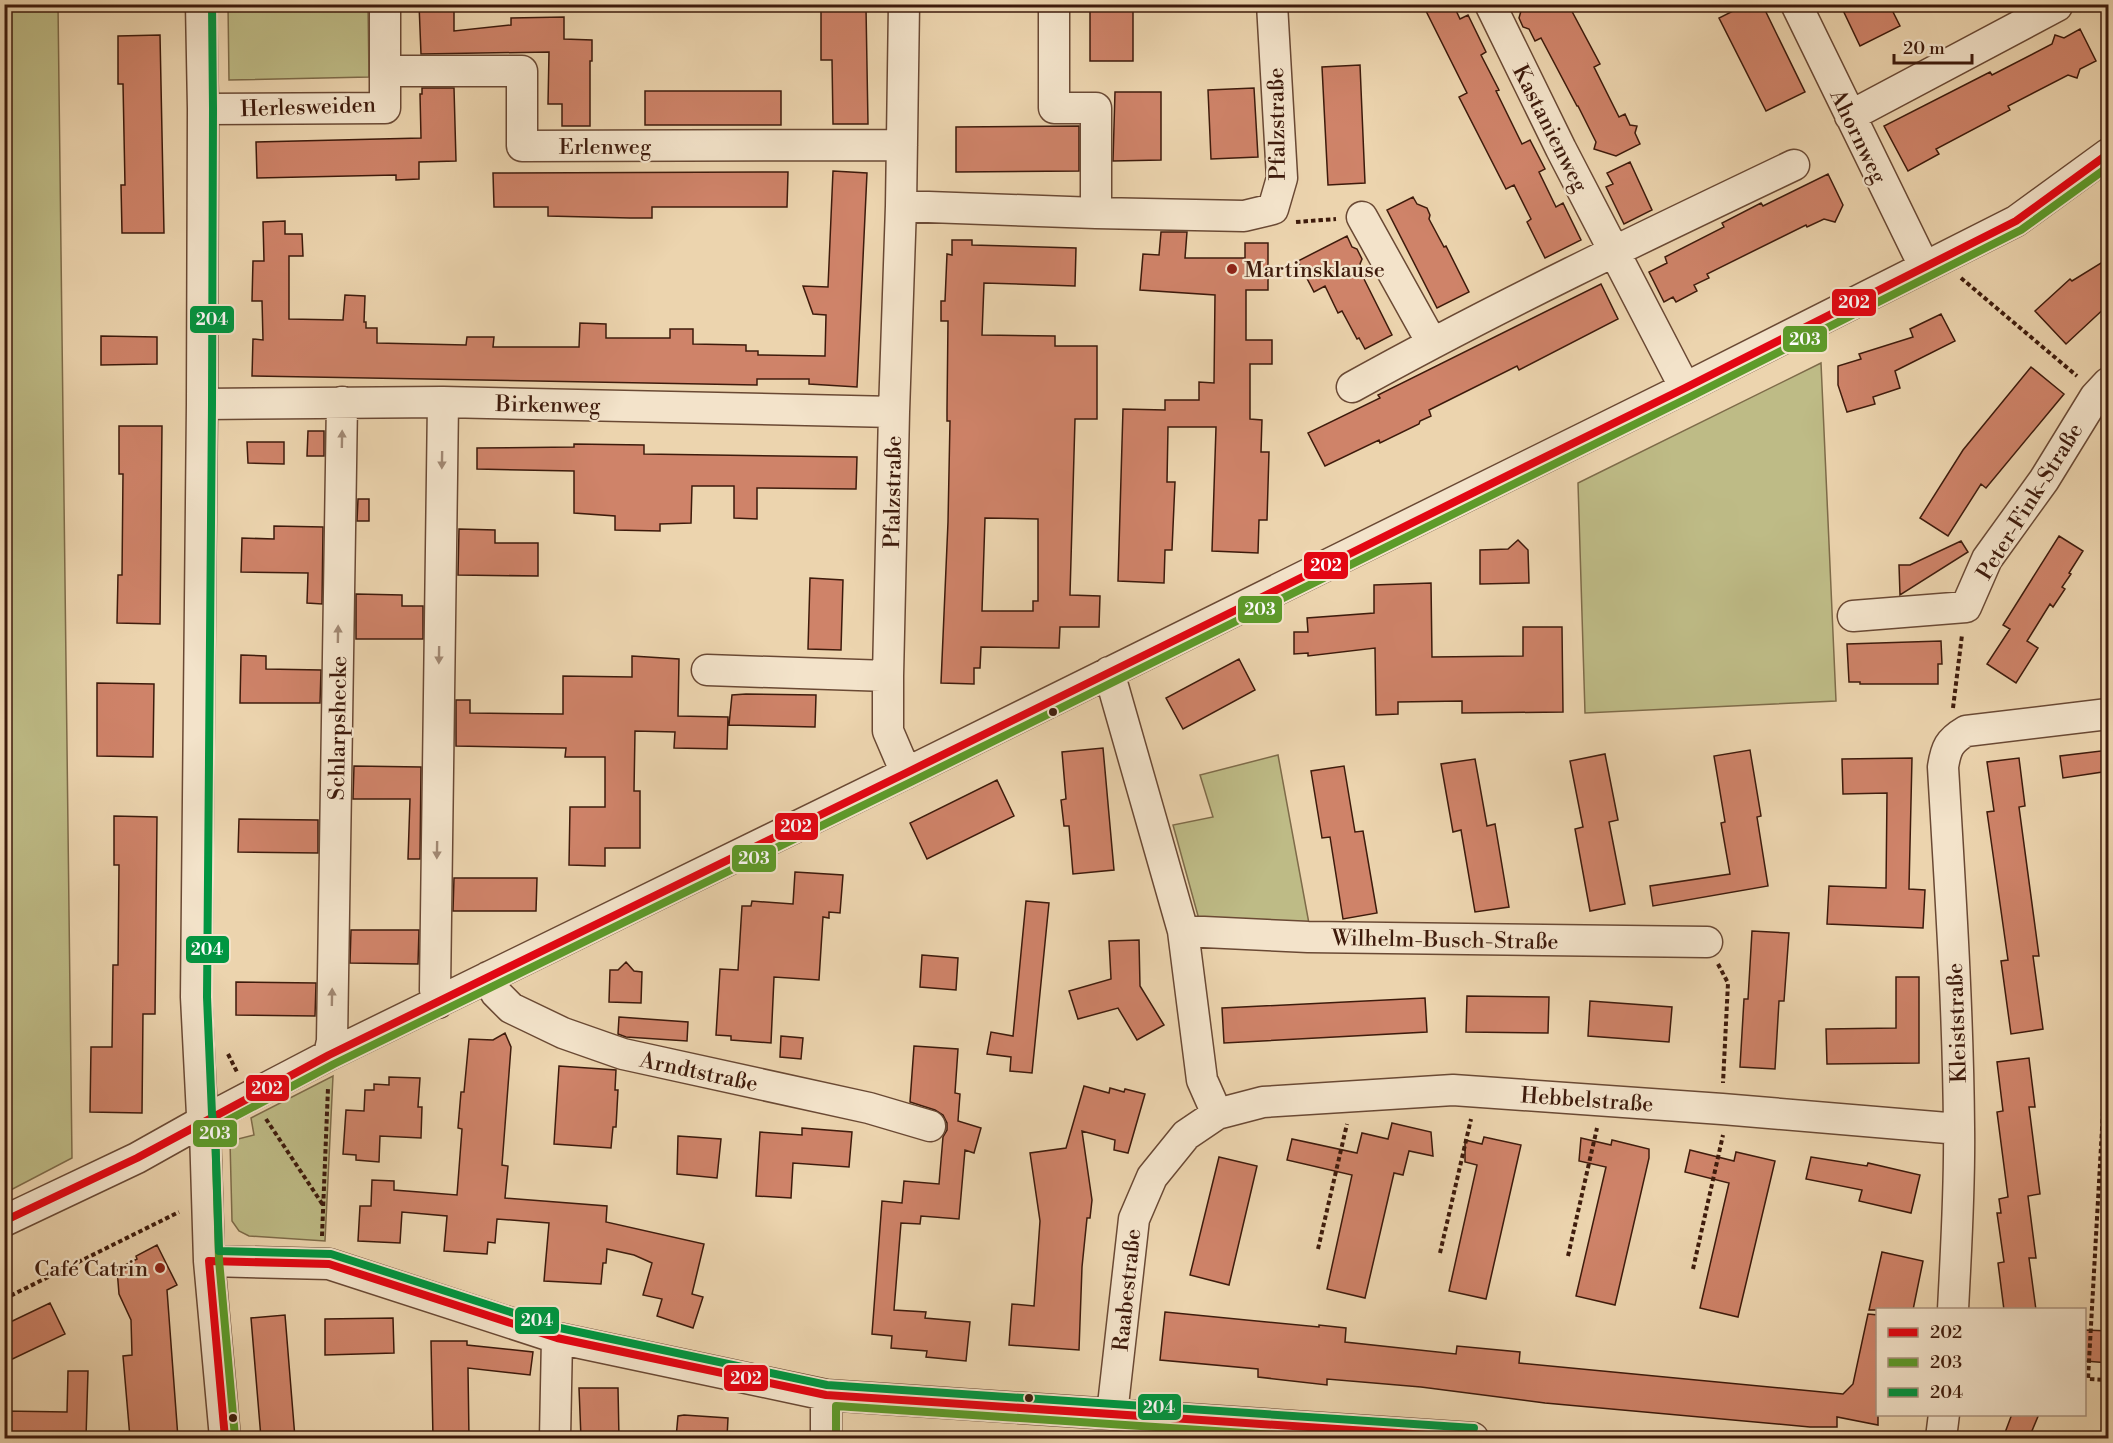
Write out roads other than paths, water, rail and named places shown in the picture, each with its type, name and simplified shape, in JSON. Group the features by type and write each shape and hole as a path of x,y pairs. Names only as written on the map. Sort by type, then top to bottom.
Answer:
{"street":[{"path":"201,4 202,404 196,997 202,1121 205,1130 209,1261 225,1438"},
{"name":"Herlesweiden","path":"203,108 385,108 385,4"},
{"name":"Pfalzstraße","path":"904,4 888,731 906,773"},
{"path":"1054,4 1054,108 1096,108 1096,213"},
{"name":"Pfalzstraße","path":"901,206 1244,216 1273,209 1282,178 1272,4"},
{"name":"Kastanienweg","path":"1490,4 1685,388"},
{"name":"Ahornweg","path":"1796,4 1850,116 1932,262"},
{"path":"1850,116 2057,6"},
{"name":"Erlenweg","path":"385,71 522,71 522,146 902,145"},
{"path":"4,1221 137,1158 202,1121 329,1055 1685,388 2016,221 2109,154"},
{"path":"1352,387 1432,343 1614,251 1794,165"},
{"path":"1362,217 1432,343"},
{"name":"Peter-Fink-Straße","path":"1853,616 1966,607 1987,558 2044,480 2102,390"},
{"name":"Schlarpshecke","path":"329,1055 332,1029 342,402"},
{"path":"438,1003 435,990 443,402"},
{"name":"Birkenweg","path":"202,404 443,402 894,412"},
{"path":"707,670 888,676"},
{"path":"1109,672 1183,931 1202,1080 1217,1114"},
{"name":"Kleiststraße","path":"1953,1308 1959,1129 1955,988 1943,767 1945,754 1952,739 1966,731 2109,714"},
{"name":"Wilhelm-Busch-Straße","path":"1183,931 1308,937 1707,942"},
{"name":"Arndtstraße","path":"489,977 496,993 511,1008 563,1033 623,1054 869,1108 930,1126"},
{"name":"Hebbelstraße","path":"1217,1114 1263,1102 1453,1090 1725,1109 1959,1129"},
{"name":"Raabestraße","path":"1094,1422 1134,1219 1152,1177 1186,1135 1217,1114"},
{"path":"209,1261 329,1264 557,1338 826,1395 1094,1422 1473,1438"},
{"path":"555,1438 557,1338"},
{"path":"826,1395 826,1438"},
{"path":"1941,1438 1944,1416"}],"place":[{"name":"Martinsklause","path":"1232,269"},
{"name":"Café Catrin","path":"160,1268"}]}
